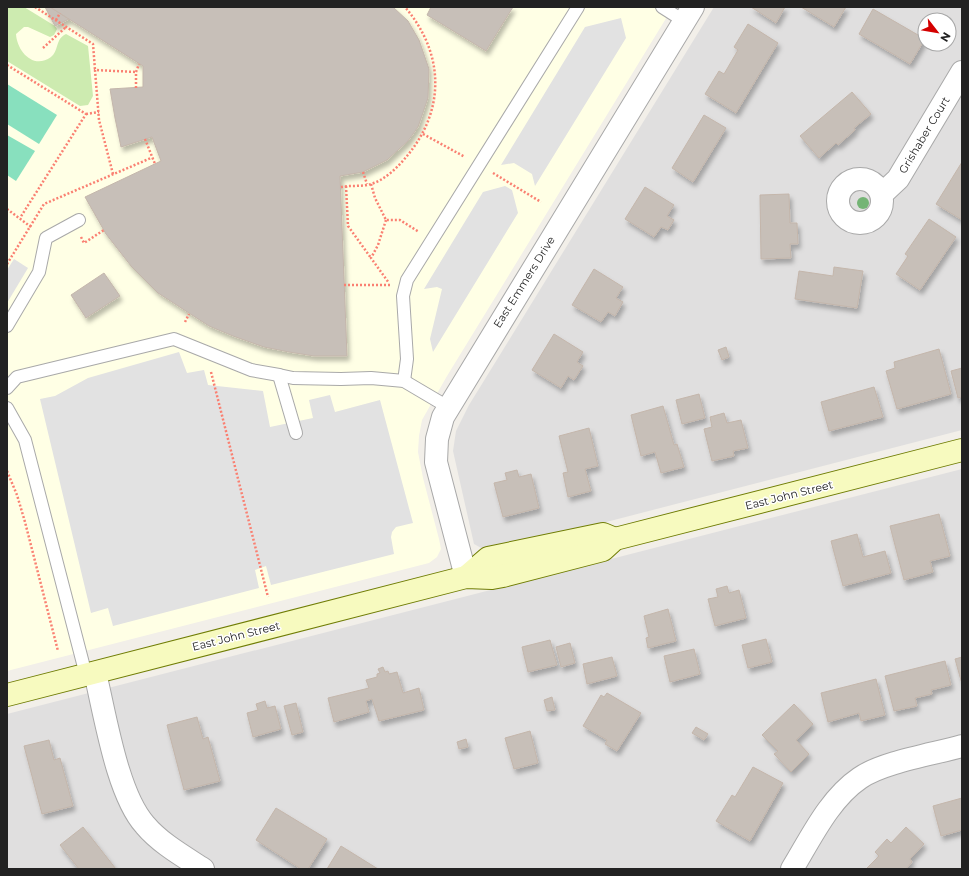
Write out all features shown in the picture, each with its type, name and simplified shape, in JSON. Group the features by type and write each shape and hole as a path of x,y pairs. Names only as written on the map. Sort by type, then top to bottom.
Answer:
{"street":[{"name":"East Emmers Drive","path":"466,577 436,462 439,427 448,407 689,14"},
{"name":"Grishaber Court","path":"882,194 898,179 962,72"},
{"name":"East John Street","path":"7,695 466,577 492,578 603,550 615,539 962,450"},
{"path":"91,674 119,773 130,803 144,825 162,840 203,869"},
{"path":"792,869 837,799 860,778 880,768 962,746"}],"lane":[{"path":"404,381 407,359 403,296 407,280 578,7"},
{"path":"662,7 689,14"},
{"path":"7,326 39,272 46,238 79,220"},
{"path":"7,388 17,377 174,339 213,356 251,370 293,378 371,378 404,381 448,407"},
{"path":"279,375 296,433"},
{"path":"7,408 25,440 91,674"}],"path":[{"path":"35,7 93,44 99,112 113,174"},
{"path":"341,187 371,184 388,174 400,164 417,144 423,134 434,103 436,84 435,62 428,41 418,22 405,7"},
{"path":"56,20 60,13"},
{"path":"43,48 66,27"},
{"path":"136,88 136,72 139,64"},
{"path":"7,65 86,114 99,112"},
{"path":"95,70 136,72"},
{"path":"20,218 86,114"},
{"path":"145,139 151,158 155,164"},
{"path":"7,264 44,204 151,158"},
{"path":"363,172 367,184"},
{"path":"371,184 375,198 386,220 378,245 371,258"},
{"path":"344,285 390,285 348,226 346,186"},
{"path":"7,209 46,238"},
{"path":"386,220 400,220 420,233"},
{"path":"185,322 189,314"},
{"path":"213,356 209,365 268,597"},
{"path":"7,471 18,495 58,651"}],"shaded area":[{"path":"7,7 673,7 447,376 422,420 418,452 441,549 437,557 429,563 7,671"},
{"path":"714,7 962,7 962,430 494,551 483,549 474,544 453,451 456,431 469,405"},
{"path":"621,18 626,38 535,186 532,174 514,163 501,165 585,27"},
{"path":"505,186 512,190 518,213 433,352 430,339 442,289 437,287 424,289 483,192"},
{"path":"14,259 28,268 7,303 7,270"},
{"path":"179,352 187,373 204,370 208,385 263,391 270,427 313,418 309,400 330,395 335,412 380,400 413,523 396,527 392,532 391,537 394,554 271,585 266,566 255,570 259,588 113,626 108,608 91,613 40,399 55,396 88,378"},
{"path":"962,469 962,869 7,869 7,714"}],"green space":[{"path":"7,7 24,7 55,26 57,29 54,35 50,37 28,27 24,27 16,34 19,47 27,57 32,60 38,61 51,57 55,52 60,39 66,34 88,46 93,96 88,105 80,106 7,61"},
{"path":"7,84 57,115 39,144 7,124"},
{"path":"7,135 35,151 16,181 7,175"}],"building":[{"path":"45,7 50,7 69,19 55,26"},
{"path":"50,7 393,7 408,21 419,40 429,69 428,98 418,127 408,141 387,160 363,172 340,176 347,356 314,356 264,347 209,326 158,293 131,266 106,234 85,197 161,161 152,137 121,147 115,118 110,89 143,87 143,66"},
{"path":"431,7 513,7 486,51 427,15"},
{"path":"751,7 785,7 776,23"},
{"path":"801,7 846,7 834,27"},
{"path":"873,9 917,34 917,52 910,64 859,34"},
{"path":"748,24 778,43 736,113 705,94 719,71 724,74 738,50 734,47"},
{"path":"852,92 871,114 854,128 855,130 838,145 836,143 819,158 800,136"},
{"path":"704,115 726,128 693,182 672,168"},
{"path":"962,162 962,220 936,204"},
{"path":"645,187 674,205 667,216 674,220 668,230 661,227 654,237 625,219"},
{"path":"789,194 790,223 797,223 798,244 790,244 791,258 761,259 760,195"},
{"path":"929,219 956,237 920,290 896,274 908,256 905,254"},
{"path":"834,267 863,271 857,308 795,299 799,271 833,276"},
{"path":"594,269 623,287 616,298 623,302 615,316 608,312 601,322 572,305"},
{"path":"104,273 120,296 86,318 71,295"},
{"path":"554,334 583,352 577,362 583,366 574,380 568,376 561,388 532,370"},
{"path":"726,347 729,357 722,360 718,350"},
{"path":"939,349 951,394 897,409 886,371 895,368 894,362"},
{"path":"962,368 962,397 958,398 951,371"},
{"path":"874,387 883,417 829,431 821,402"},
{"path":"699,394 705,418 682,424 676,400"},
{"path":"663,406 674,445 677,444 684,467 661,473 655,452 641,456 631,415"},
{"path":"724,413 727,423 741,420 748,448 733,451 734,456 712,461 704,429 712,427 710,417"},
{"path":"589,428 598,466 585,469 591,491 568,497 563,473 568,472 559,436"},
{"path":"517,470 519,477 531,474 539,508 503,517 494,483 507,480 505,473"},
{"path":"939,514 950,556 930,561 933,572 904,580 890,526"},
{"path":"857,534 863,557 885,551 891,573 843,586 831,541"},
{"path":"727,586 729,593 739,590 746,618 715,626 708,599 718,597 716,589"},
{"path":"668,609 676,641 648,648 646,638 649,637 644,616"},
{"path":"766,639 772,662 748,668 742,645"},
{"path":"550,640 557,665 528,672 522,647"},
{"path":"570,643 575,663 561,667 556,647"},
{"path":"694,649 700,674 670,682 664,656"},
{"path":"612,657 617,676 587,684 583,664"},
{"path":"962,657 962,684 955,659"},
{"path":"945,661 951,685 931,690 932,694 915,698 917,706 894,711 885,676"},
{"path":"383,667 385,672 388,671 389,674 397,672 403,693 419,688 424,710 379,721 372,699 366,701 369,712 334,722 328,698 369,688 366,680 377,677 377,674 380,673 378,669"},
{"path":"876,679 885,715 861,721 859,713 828,722 821,693"},
{"path":"607,693 641,713 617,751 605,744 607,740 583,726 601,695 604,697"},
{"path":"552,697 555,710 547,711 544,700"},
{"path":"265,701 267,708 275,706 281,729 253,737 247,713 258,710 256,704"},
{"path":"296,703 303,732 292,735 284,706"},
{"path":"794,704 813,724 796,740 809,754 791,772 774,754 778,751 762,735"},
{"path":"197,717 203,739 208,737 220,781 184,790 167,725"},
{"path":"696,727 708,734 704,740 692,733"},
{"path":"530,731 538,763 514,769 505,738"},
{"path":"466,739 468,747 459,749 457,742"},
{"path":"49,740 54,760 60,758 73,806 42,814 24,746"},
{"path":"753,767 783,783 750,841 716,821 732,795 735,797"},
{"path":"962,798 962,830 941,836 933,806"},
{"path":"276,808 327,839 308,869 301,869 256,840"},
{"path":"83,827 116,869 79,869 60,845"},
{"path":"906,827 924,844 910,859 912,862 906,869 866,869 879,856 875,852 887,839 891,843"},
{"path":"341,846 378,869 327,869"}]}
